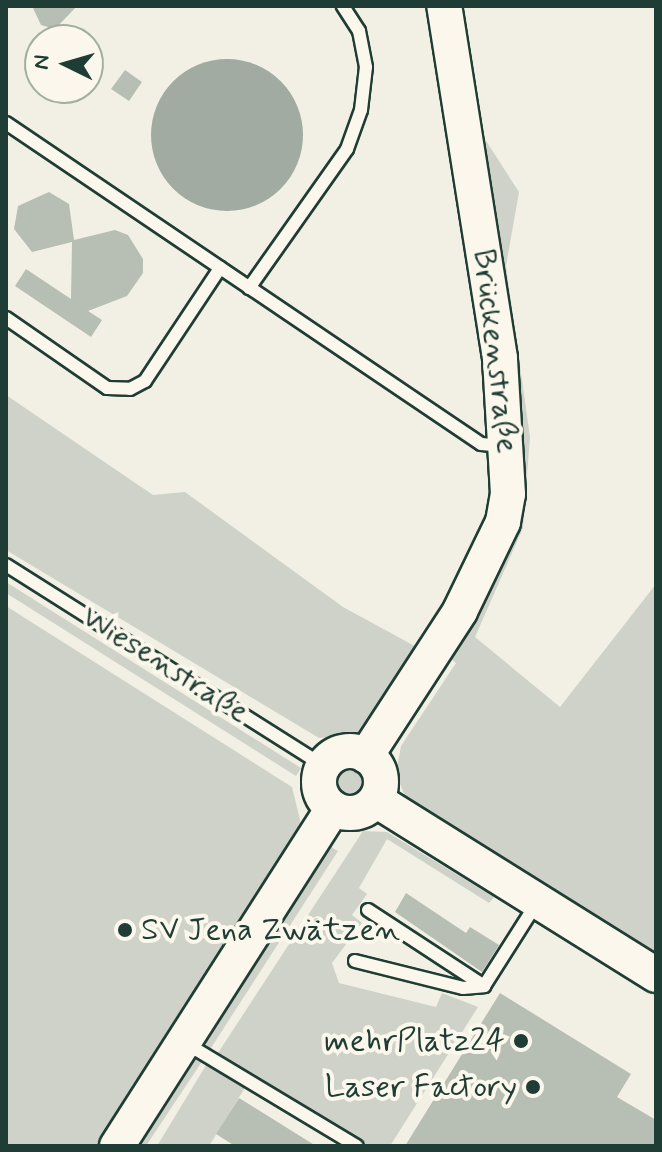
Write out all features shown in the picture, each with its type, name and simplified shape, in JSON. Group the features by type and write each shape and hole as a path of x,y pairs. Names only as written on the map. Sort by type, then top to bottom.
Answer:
{"street":[{"name":"Brückenstraße","path":"366,756 483,568 503,522 510,446 444,6"},
{"path":"338,753 366,756 381,780 376,800 352,813 333,808 319,784 324,766 338,753"},
{"path":"376,800 656,975"},
{"path":"117,1146 333,808"}],"lane":[{"path":"249,288 347,149 361,110 366,67 359,31 343,6"},
{"path":"6,123 481,444 510,446"},
{"path":"6,318 107,388 130,389 145,381 220,268"},
{"name":"Wiesenstraße","path":"6,565 324,766"},
{"path":"484,986 538,901"},
{"path":"368,910 484,986"},
{"path":"355,961 463,988 484,986"},
{"path":"184,1042 357,1146"}],"shaded area":[{"path":"455,6 462,6 481,133 519,192 506,266 530,437 523,528 475,637 560,707 656,584 656,960 405,796 396,774 401,746 456,663 448,656 523,482 520,419"},
{"path":"227,59 256,64 281,81 298,106 303,135 298,164 281,189 256,206 227,211 198,206 173,189 156,164 151,135 156,106 173,81 198,64"},
{"path":"6,395 153,495 185,492 343,607 422,650 363,734 319,738 6,550"},
{"path":"6,582 301,768 296,776 6,593"},
{"name":"SV Jena Zwätzen","path":"6,606 292,787 304,836 104,1146 6,1146"},
{"path":"350,763 363,769 369,782 363,795 350,801 337,795 331,782 337,769"},
{"path":"363,831 387,832 494,897 489,903 387,839 359,888 367,894 352,915 362,923 332,963 339,983 436,1007 442,993 478,1007 390,1146 365,1146 216,1056"},
{"path":"324,843 338,851 209,1051 202,1036"},
{"path":"190,1057 203,1060 146,1146 130,1146"},
{"path":"208,1062 246,1086 209,1146 157,1146"}],"building":[{"path":"32,6 77,6 60,24 41,24"},
{"path":"125,70 142,82 129,101 111,89"},
{"path":"49,192 69,204 74,240 115,230 128,235 143,259 143,273 127,296 88,311 102,320 91,337 15,286 26,269 71,299 72,242 32,252 14,229 18,206"},
{"path":"406,893 466,933 470,927 499,945 482,972 395,912"},
{"path":"500,993 631,1074 617,1097 656,1120 656,1146 405,1146"},
{"path":"239,1098 316,1146 235,1146 216,1134"}],"place":[{"name":"SV Jena Zwätzen","path":"125,930"},
{"name":"mehrPlatz24","path":"521,1041"},
{"name":"Laser Factory","path":"533,1087"}]}
